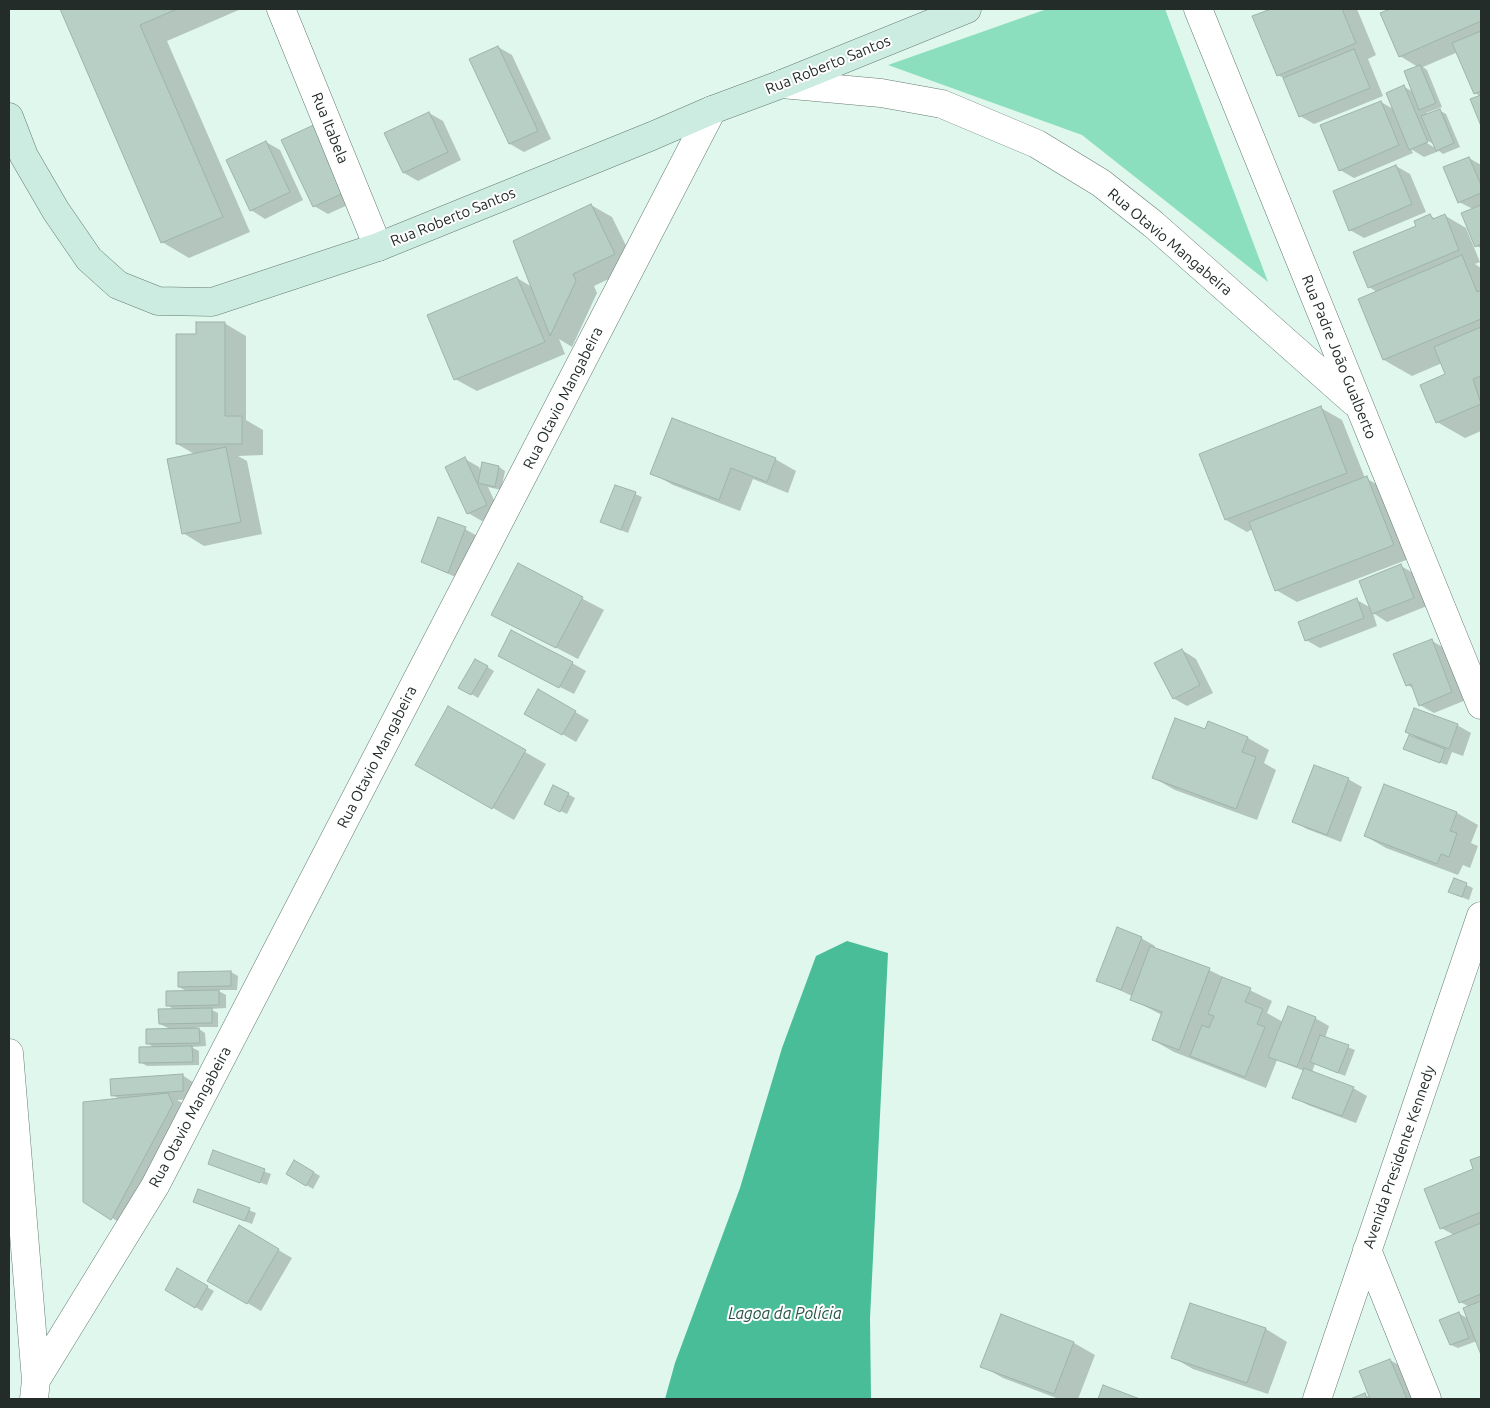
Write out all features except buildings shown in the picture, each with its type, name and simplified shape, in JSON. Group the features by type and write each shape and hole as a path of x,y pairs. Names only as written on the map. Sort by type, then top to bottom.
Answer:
{"main road":[{"name":"Rua Roberto Santos","path":"9,117 24,156 56,211 88,259 118,285 158,301 212,302 378,248 712,110 782,84 968,9"}],"street":[{"name":"Rua Itabela","path":"282,9 378,248"},
{"name":"Rua Padre João Gualberto","path":"1198,9 1481,705"},
{"name":"Rua Otavio Mangabeira","path":"782,84 881,94 942,104 1037,144 1101,184 1153,224 1359,406"},
{"name":"Rua Otavio Mangabeira","path":"35,1390 155,1186 712,110"},
{"name":"Avenida Presidente Kennedy","path":"1317,1399 1481,916"},
{"path":"9,1052 35,1390"},
{"path":"1367,1250 1427,1399"}],"shaded area":[{"path":"1047,9 1165,9 1268,282 1082,135 888,65"}],"water":[{"name":"Lagoa da Polícia","path":"847,941 888,953 870,1318 871,1399 665,1399 675,1363 740,1188 782,1048 816,956"}]}
